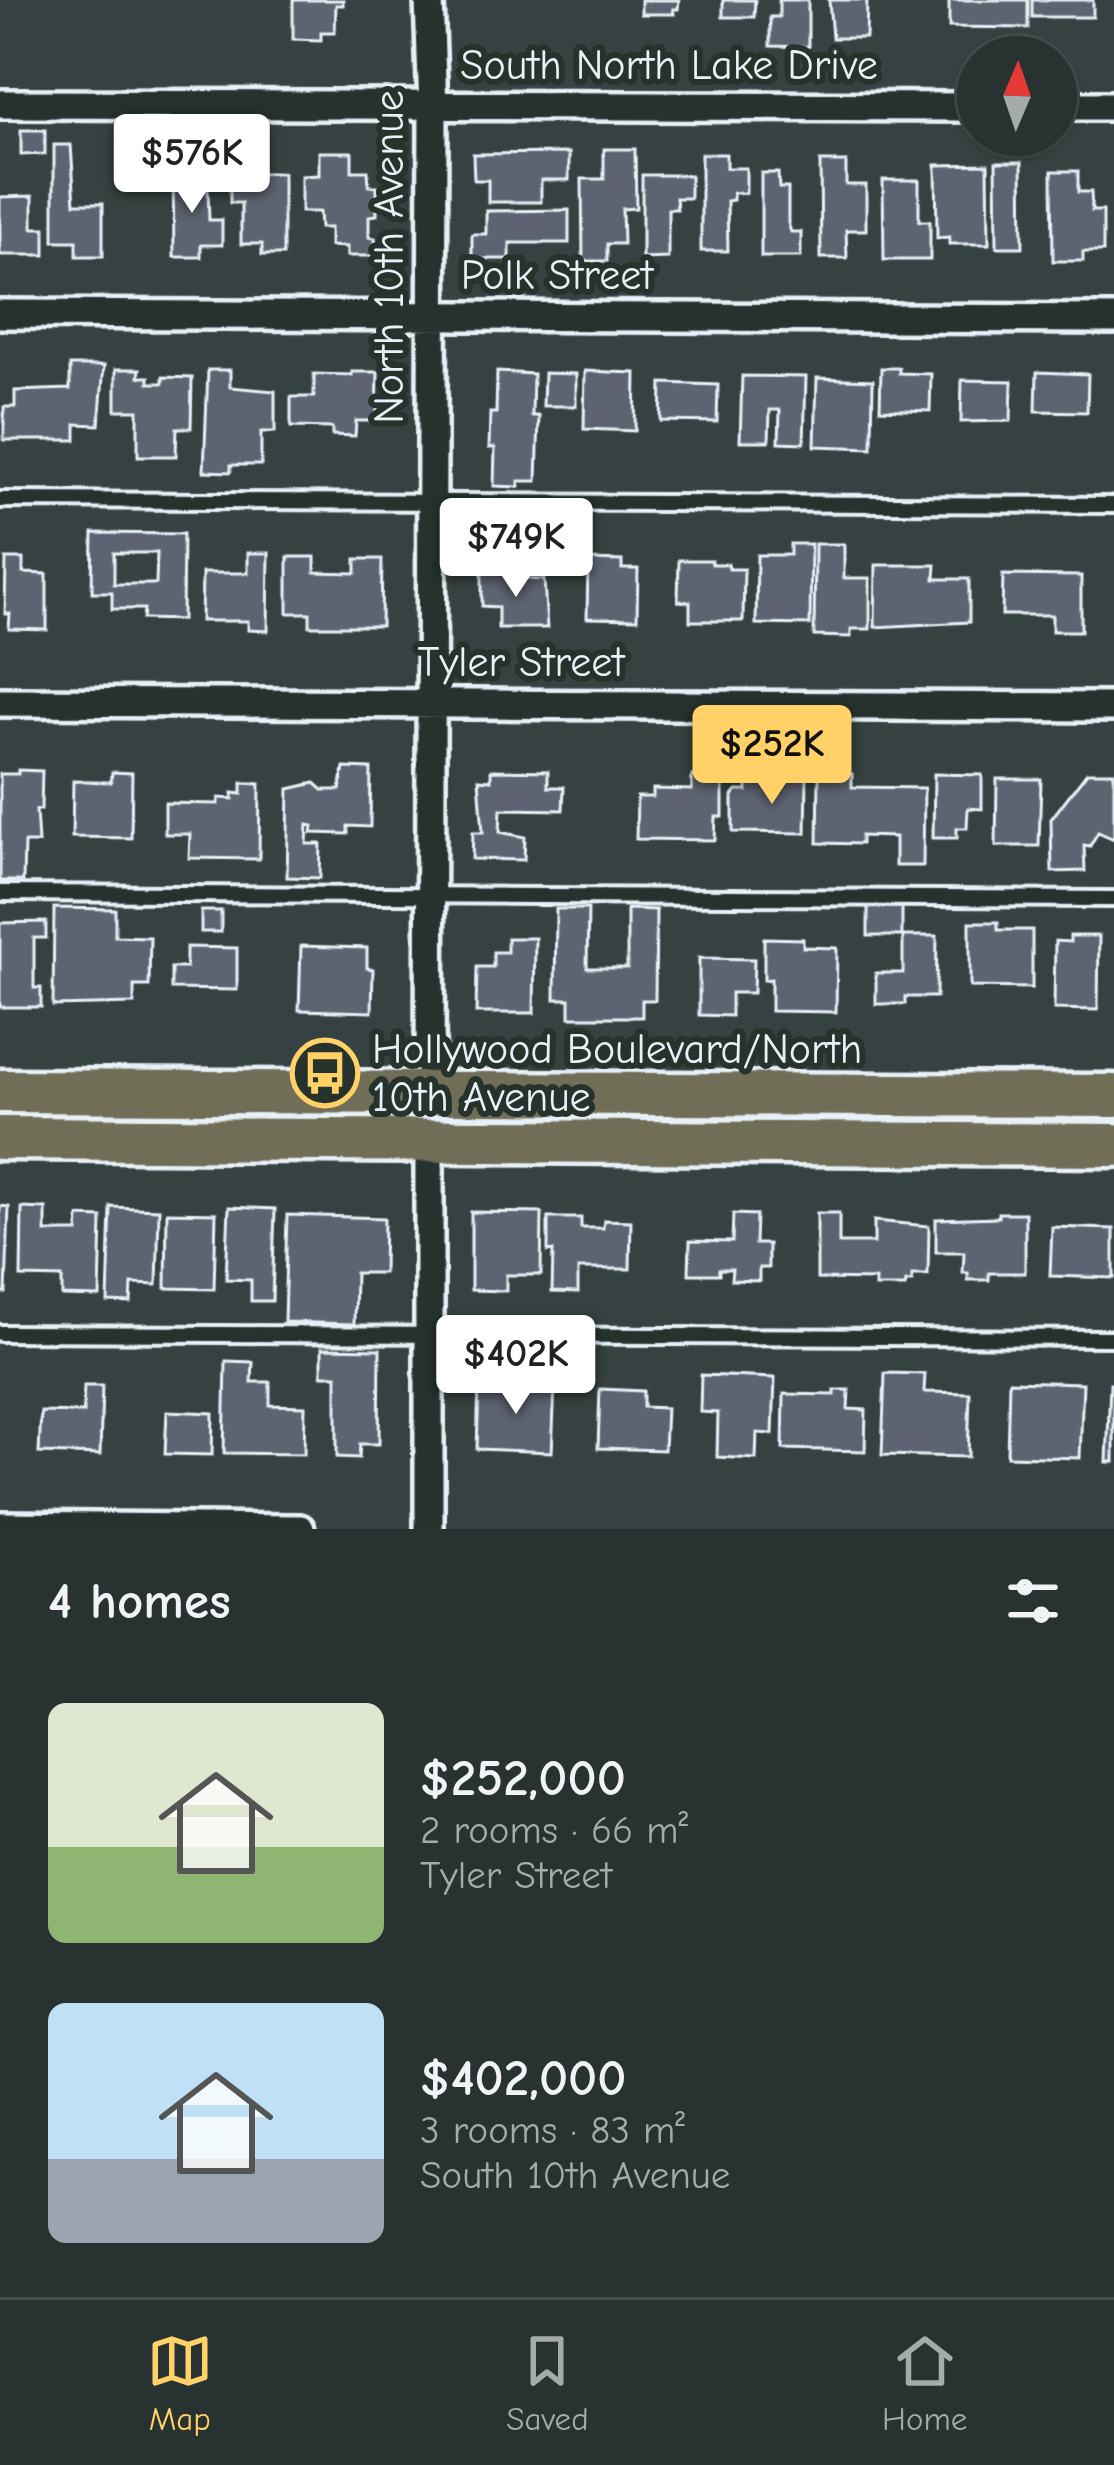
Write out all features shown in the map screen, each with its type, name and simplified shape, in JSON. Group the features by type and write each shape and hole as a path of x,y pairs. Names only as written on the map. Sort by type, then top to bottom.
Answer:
{"main road":[{"path":"0,1091 1114,1096"},
{"path":"0,1138 1114,1145"}],"street":[{"name":"North 10th Avenue","path":"429,0 433,108 430,1091"},
{"name":"South North Lake Drive","path":"0,104 957,106"},
{"path":"1077,106 1114,106"},
{"name":"Polk Street","path":"0,314 1114,319"},
{"name":"Tyler Street","path":"0,702 1114,707"},
{"path":"429,1140 429,1529"},
{"path":"0,1526 300,1529"}],"lane":[{"path":"0,500 1114,506"},
{"path":"0,892 1114,898"},
{"path":"0,1333 1114,1338"}],"building":[{"path":"293,0 343,0 343,5 336,5 335,32 321,32 321,40 293,39"},
{"path":"641,0 679,0 678,9 673,9 674,14 641,14"},
{"path":"723,0 755,0 754,17 723,17"},
{"path":"779,0 808,0 808,47 770,46 770,17 779,17"},
{"path":"829,0 867,0 866,38 832,38"},
{"path":"949,0 1028,0 1028,28 949,27"},
{"path":"1032,0 1093,0 1093,17 1032,17"},
{"path":"21,130 45,130 45,154 21,155"},
{"path":"54,145 71,145 75,203 103,203 103,256 77,256 77,241 54,241"},
{"path":"604,149 635,149 636,208 622,209 623,244 607,244 607,261 583,261 582,179 604,179"},
{"path":"319,152 352,152 352,171 368,171 369,186 377,186 377,215 369,216 369,237 375,238 376,256 347,256 347,247 330,246 330,228 320,228 319,212 301,212 301,176 319,175"},
{"path":"569,153 569,180 541,180 541,202 488,202 488,180 474,180 473,154"},
{"path":"701,154 726,154 726,168 746,168 746,193 733,193 733,200 727,201 728,251 701,251"},
{"path":"820,162 846,162 846,185 866,185 866,230 846,230 847,258 821,258"},
{"path":"996,162 1022,162 1023,247 997,247"},
{"path":"988,164 989,244 949,244 949,237 937,238 936,165"},
{"path":"173,167 194,167 194,188 208,188 209,220 222,220 222,245 201,245 201,257 174,257"},
{"path":"1052,171 1078,171 1078,192 1091,192 1092,211 1103,211 1103,252 1083,252 1083,261 1053,261"},
{"path":"230,173 283,173 283,255 262,255 262,244 241,244 241,203 230,203"},
{"path":"761,173 778,173 779,188 788,188 788,223 791,232 801,232 801,257 761,257"},
{"path":"642,175 690,175 690,198 676,198 677,209 668,209 668,258 642,259"},
{"path":"883,180 919,180 919,221 930,221 930,260 884,260"},
{"path":"33,196 33,228 45,228 45,255 0,255 0,197"},
{"path":"569,210 569,243 510,243 510,259 472,259 472,234 486,234 486,211"},
{"path":"70,366 104,366 99,425 76,424 76,440 4,440 4,407 15,407 15,391 70,389"},
{"path":"881,368 931,374 930,411 880,409"},
{"path":"116,369 140,369 139,377 149,377 149,383 163,383 163,377 192,378 191,428 177,428 176,456 138,456 138,410 116,410"},
{"path":"208,370 230,370 230,387 275,391 275,432 261,432 261,465 231,465 231,472 204,471"},
{"path":"585,371 636,373 635,431 584,429"},
{"path":"378,372 377,421 356,421 355,436 332,435 332,428 291,427 291,397 314,397 314,374"},
{"path":"497,372 533,374 532,416 539,416 537,481 519,481 519,487 494,486 495,448 489,448"},
{"path":"1037,372 1088,374 1087,412 1036,411"},
{"path":"544,373 576,374 576,406 543,406"},
{"path":"742,376 806,377 804,443 779,442 780,410 770,410 769,441 740,441"},
{"path":"817,378 873,380 872,448 815,446"},
{"path":"962,380 1012,381 1011,421 961,422"},
{"path":"662,383 718,385 717,422 661,421"},
{"path":"93,533 183,534 182,620 143,619 144,609 112,609 112,592 92,592","holes":["114,553 157,553 156,584 114,584"]},
{"path":"790,544 811,544 810,625 756,624 757,555 790,555"},
{"path":"815,544 844,544 844,578 870,578 870,629 851,629 851,637 814,636"},
{"path":"248,553 269,553 268,631 248,630 248,621 201,621 202,573 248,573"},
{"path":"288,557 315,557 315,572 356,573 356,559 382,559 381,626 310,626 310,613 288,613"},
{"path":"6,559 23,559 23,573 47,574 47,630 9,629"},
{"path":"588,560 622,561 622,569 638,569 637,619 587,618"},
{"path":"679,560 711,560 712,564 728,564 729,569 744,569 743,621 690,621 690,602 678,601"},
{"path":"876,565 936,565 935,579 969,579 969,622 875,627"},
{"path":"482,573 527,573 527,579 544,580 547,628 498,628 498,607 482,606"},
{"path":"1003,575 1081,576 1081,631 1052,631 1052,615 1002,615"},
{"path":"344,768 371,769 370,827 348,826 348,834 312,833 313,826 308,825 307,844 321,844 320,878 287,877 289,789 315,783 323,790 340,790"},
{"path":"18,770 42,771 41,810 36,810 38,843 24,843 23,881 0,881 0,774 18,774"},
{"path":"491,770 548,771 548,787 564,787 563,810 501,809 500,832 525,837 524,860 472,859 473,832 483,832 479,779 491,780"},
{"path":"112,772 132,773 131,838 72,837 73,781 111,782"},
{"path":"1087,772 1114,772 1114,839 1098,832 1090,846 1084,845 1085,871 1052,872 1051,819"},
{"path":"819,774 852,774 852,787 924,788 923,866 895,866 895,837 861,836 861,844 818,843"},
{"path":"934,774 982,775 982,809 968,808 967,828 957,828 957,838 933,838"},
{"path":"692,776 723,777 723,817 716,817 715,840 636,839 637,797 653,797 653,789 692,790"},
{"path":"774,777 807,777 806,833 733,832 733,796 747,791 747,781 774,782"},
{"path":"997,779 1041,779 1039,846 996,846"},
{"path":"242,783 260,784 259,859 189,858 190,834 165,834 165,803 218,804 219,798 242,794"},
{"path":"868,906 902,907 902,936 868,936"},
{"path":"54,908 115,909 115,936 150,937 149,986 134,986 134,1004 53,1006"},
{"path":"556,909 588,909 587,968 627,968 627,909 656,910 655,1000 642,1000 642,1017 570,1017 570,999 555,999"},
{"path":"201,911 221,911 221,932 201,932"},
{"path":"46,922 46,938 34,938 34,988 41,988 41,1007 0,1007 0,923"},
{"path":"970,922 998,922 998,930 1032,930 1032,988 970,987"},
{"path":"903,936 937,936 936,997 876,1004 876,973 903,973"},
{"path":"1070,936 1099,936 1098,1010 1054,1009 1055,941 1070,942"},
{"path":"507,938 535,938 534,1013 476,1013 477,967 493,967 493,952 507,952"},
{"path":"764,938 803,939 803,947 837,948 836,1012 771,1011 771,979 764,980"},
{"path":"301,946 367,948 367,968 373,969 372,1012 299,1010"},
{"path":"186,947 237,948 237,990 171,989 171,968 186,968"},
{"path":"699,958 754,959 753,993 731,993 731,1016 699,1015"},
{"path":"0,1206 9,1207 6,1293 0,1293"},
{"path":"111,1207 159,1209 157,1285 132,1284 131,1303 108,1302"},
{"path":"229,1207 275,1209 272,1301 251,1301 251,1280 226,1279"},
{"path":"22,1208 46,1209 46,1232 78,1232 79,1217 102,1218 100,1297 62,1296 62,1278 21,1277"},
{"path":"167,1212 216,1213 214,1289 166,1288"},
{"path":"471,1212 542,1213 541,1275 506,1275 506,1291 471,1290"},
{"path":"817,1213 839,1213 839,1243 874,1243 874,1221 929,1226 928,1275 912,1275 905,1287 875,1287 875,1280 817,1279"},
{"path":"998,1213 1025,1213 1025,1273 989,1273 989,1280 968,1280 968,1273 963,1273 964,1252 936,1252 936,1219 998,1217"},
{"path":"733,1214 756,1215 755,1244 768,1244 768,1268 759,1268 759,1281 731,1280 732,1269 689,1274 690,1241 732,1242"},
{"path":"287,1215 384,1218 383,1273 355,1273 354,1324 284,1322"},
{"path":"548,1218 581,1218 581,1228 603,1228 604,1220 631,1221 630,1269 578,1269 578,1293 552,1292"},
{"path":"1052,1227 1114,1229 1114,1278 1050,1276"},
{"path":"322,1348 380,1349 379,1444 360,1444 359,1458 337,1457 337,1375 322,1375"},
{"path":"226,1361 253,1362 252,1382 270,1382 270,1405 305,1406 304,1454 224,1453"},
{"path":"885,1373 925,1374 924,1392 970,1393 968,1457 882,1455"},
{"path":"701,1375 775,1378 773,1434 757,1433 756,1459 717,1457 718,1413 700,1412"},
{"path":"1009,1381 1083,1383 1080,1458 1007,1456"},
{"path":"479,1382 555,1385 552,1452 477,1449"},
{"path":"1110,1383 1114,1383 1114,1462 1107,1462"},
{"path":"84,1386 102,1386 100,1455 39,1453 41,1412 83,1413"},
{"path":"600,1389 643,1391 643,1407 666,1408 664,1450 598,1448"},
{"path":"835,1390 849,1390 848,1409 866,1410 865,1451 783,1449 784,1394 835,1395"},
{"path":"167,1411 213,1413 212,1455 165,1454"}],"place":[{"name":"Hollywood Boulevard/North 10th Avenue","path":"325,1073"}]}
